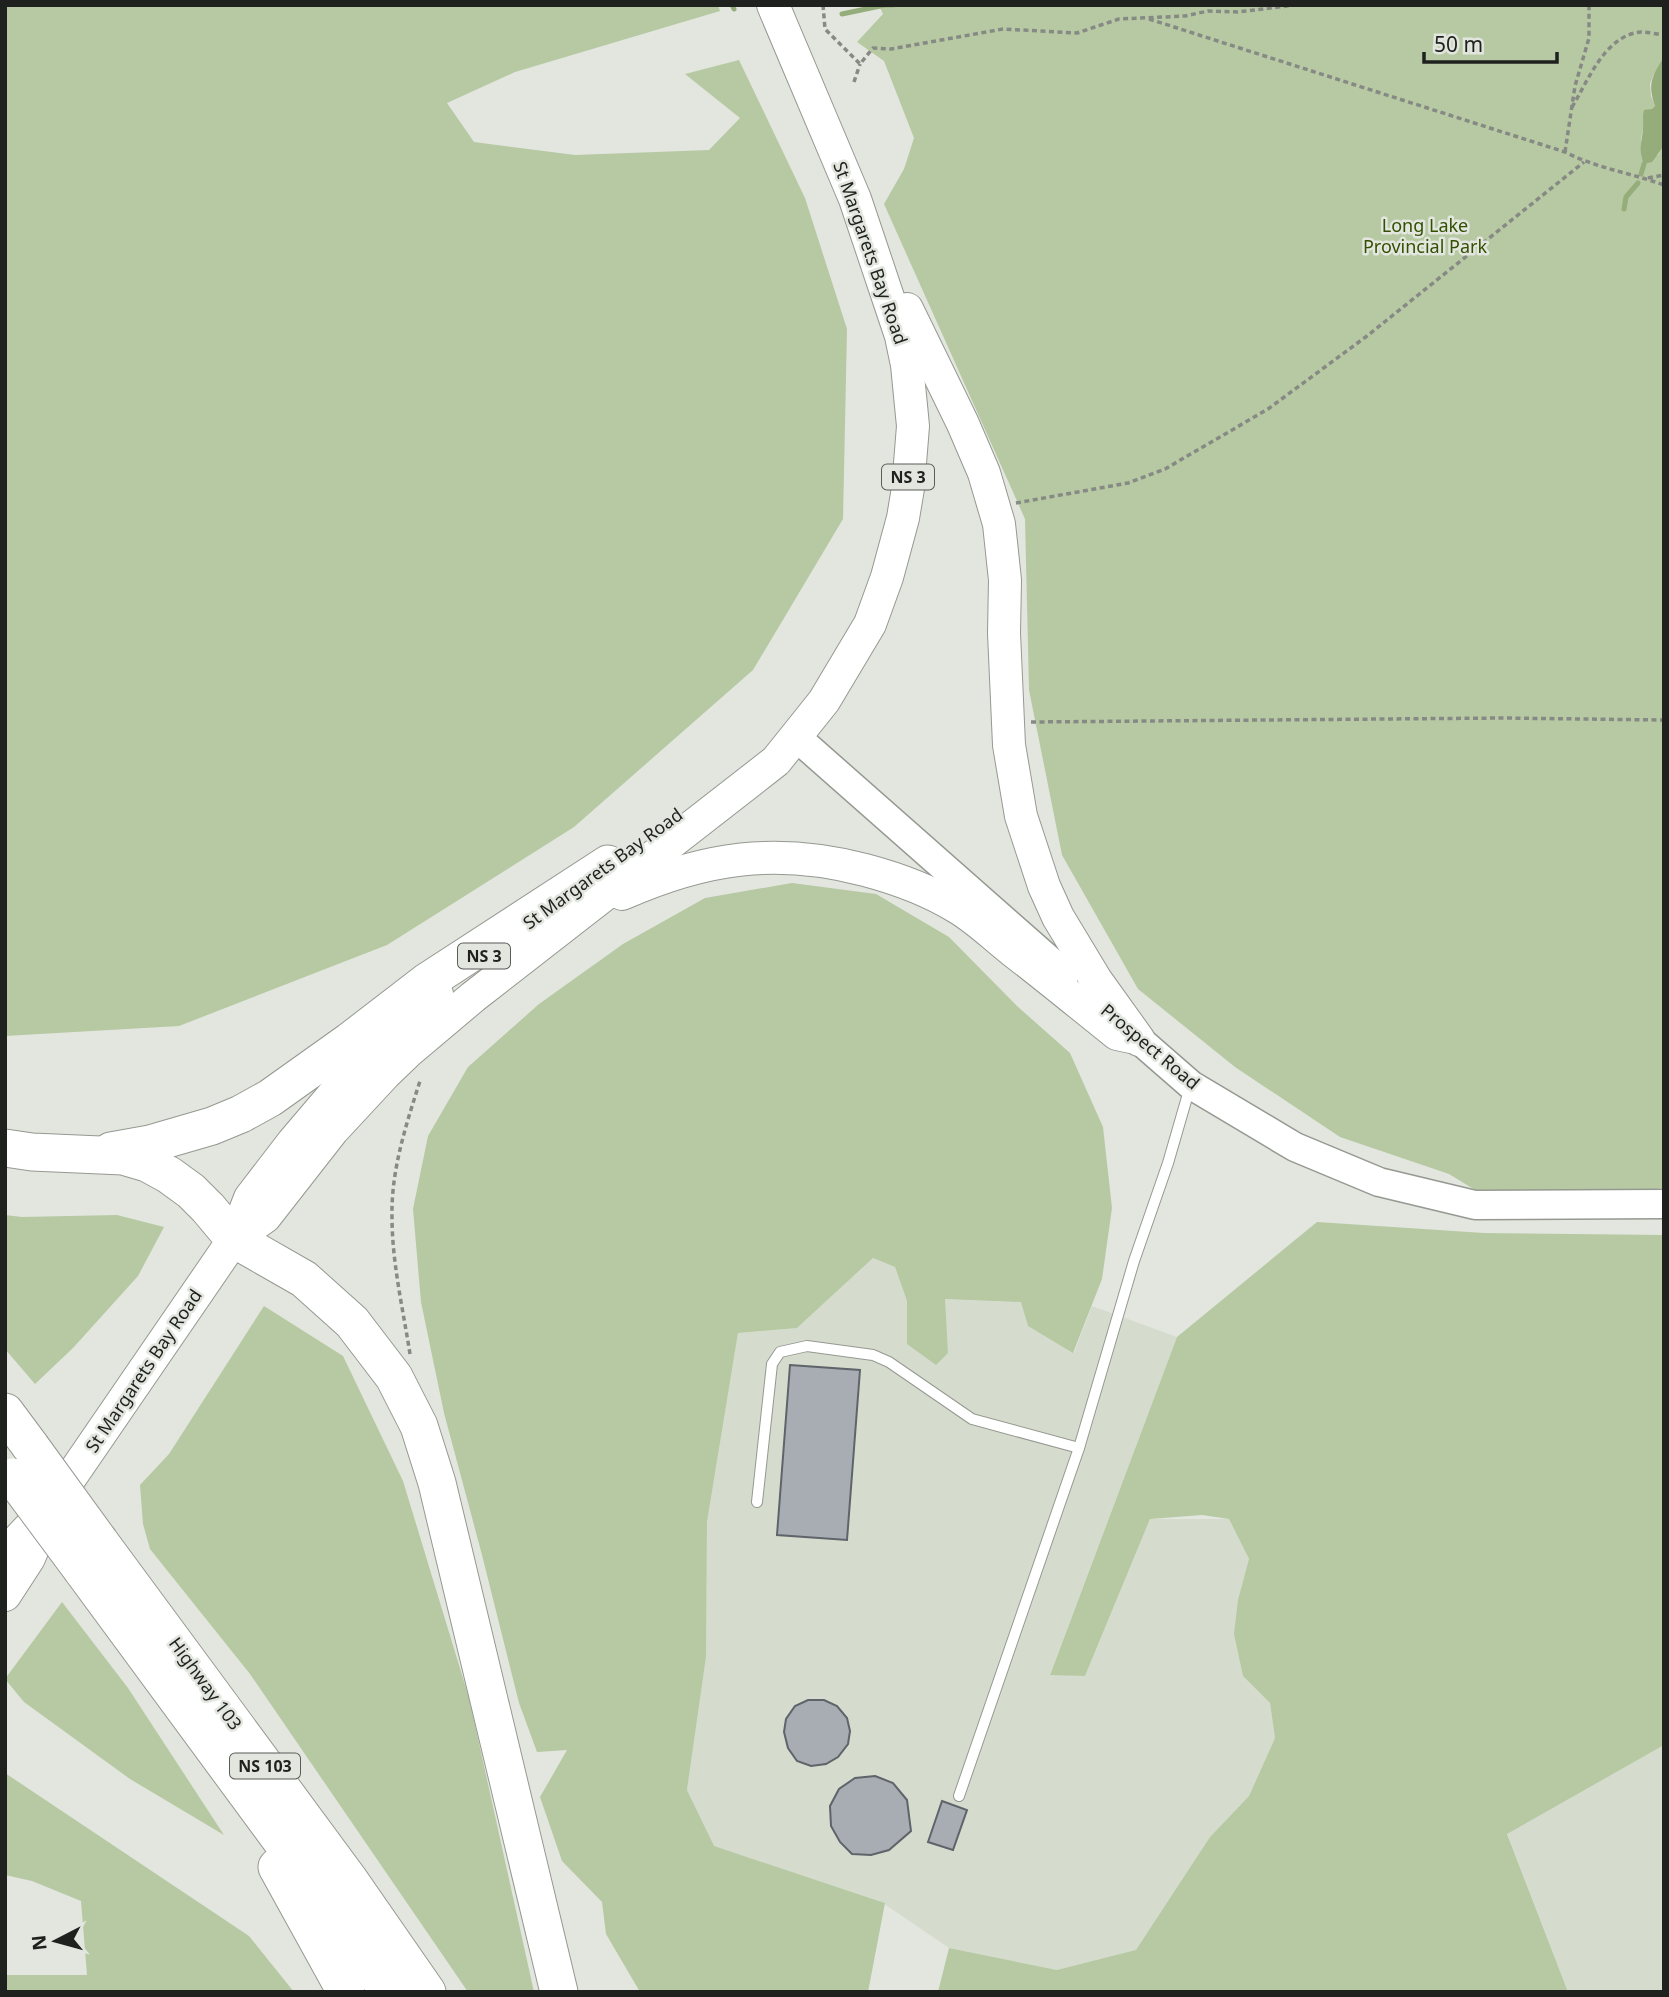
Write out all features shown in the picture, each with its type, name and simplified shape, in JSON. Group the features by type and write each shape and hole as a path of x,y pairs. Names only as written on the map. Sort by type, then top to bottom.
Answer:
{"highway":[{"path":"85,1155 150,1144 191,1133 242,1114 270,1098 374,1024 428,981 608,864"},
{"path":"5,1148 32,1152 123,1156 159,1169 191,1191 234,1239 304,1279 352,1322 394,1377 418,1426 437,1483 559,1992"},
{"name":"Highway 103","path":"5,1412 16,1464 366,1903 427,1992"},
{"name":"Highway 103","path":"91,1556 183,1707 390,1992"},
{"path":"183,1707 243,1805 346,1992"}],"main road":[{"name":"St Margarets Bay Road","path":"234,1239 264,1217 332,1130 409,1051 776,761 835,684 870,624 887,577 908,488 913,426 907,365 901,337 855,199 773,5"},
{"path":"855,199 963,424 984,472 999,524 1005,580 1004,633 1009,745 1021,816 1044,886 1089,970 1139,1040"},
{"name":"St Margarets Bay Road","path":"5,1557 53,1503 234,1239 250,1198 324,1105 384,1040 485,955 608,864 767,749 795,736"},
{"name":"Prospect Road","path":"795,736 1191,1085 1296,1147 1379,1182 1475,1205 1664,1204"},
{"path":"563,929 603,904 646,883 690,869 735,859 759,857 828,861 897,878 961,910 1117,1034 1139,1040"},
{"name":"St Margarets Bay Road","path":"5,1595 29,1558 53,1503"}],"lane":[{"path":"960,1796 1079,1448 1134,1261 1168,1163 1191,1085"},
{"path":"757,1502 772,1364 780,1352 807,1346 873,1355 889,1362 972,1419 1079,1448"}],"path":[{"path":"823,5 825,29 860,64"},
{"path":"854,82 860,64 873,48 891,49 1003,29 1077,33 1119,19 1185,16 1208,11 1238,12 1295,5"},
{"path":"1565,152 1575,86 1589,37 1589,5"},
{"path":"1149,19 1565,152 1584,162 1664,185"},
{"path":"1571,109 1597,65 1617,42 1629,35 1643,32 1663,35"},
{"path":"993,507 1128,483 1165,469 1211,443 1268,409 1367,336 1584,162"},
{"path":"1646,178 1664,175"},
{"path":"1008,723 1502,718 1664,720"},
{"path":"411,1356 394,1255 392,1215 395,1176 404,1131 420,1081"}],"shaded area":[{"path":"1662,60 1664,146 1652,162 1644,164 1641,150 1643,112 1655,106 1652,82"},
{"path":"873,1258 895,1267 907,1301 907,1344 948,1353 944,1299 1021,1302 1074,1353 1092,1306 1177,1337 1050,1674 1085,1676 1150,1519 1229,1519 1249,1559 1243,1676 1270,1703 1275,1738 1249,1796 1210,1837 1135,1954 1057,1970 949,1948 880,1901 713,1846 687,1790 706,1657 707,1522 738,1333 797,1328"},
{"path":"1664,1745 1664,1992 1568,1992 1507,1833"}],"green space":[{"path":"5,5 718,5 720,11 515,72 447,103 474,142 575,155 709,150 740,118 685,74 739,60 805,198 847,329 843,519 753,670 574,827 387,945 179,1026 5,1036"},
{"name":"Long Lake Provincial Park","path":"879,5 1664,5 1664,60 1650,84 1655,106 1644,124 1641,145 1642,159 1658,155 1664,146 1664,1188 1503,1207 1449,1174 1340,1137 1235,1067 1138,989 1062,855 1029,690 1025,519 884,204 904,169 914,138 884,61 857,42 883,14"},
{"path":"792,883 876,894 949,937 1017,1006 1070,1053 1103,1127 1112,1208 1102,1279 1073,1353 1028,1326 1021,1302 945,1299 948,1353 936,1365 907,1344 907,1301 895,1267 873,1258 797,1328 738,1333 707,1522 706,1657 687,1790 714,1846 885,1903 868,1992 640,1992 606,1934 602,1902 562,1861 540,1797 567,1750 537,1752 519,1703 444,1413 421,1302 413,1209 428,1136 468,1067 539,1004 623,944 705,898"},
{"path":"5,1215 117,1215 164,1227 138,1276 73,1348 35,1384 5,1349"},
{"path":"1317,1222 1484,1233 1664,1235 1664,1745 1507,1834 1568,1992 938,1992 949,1948 1057,1970 1136,1950 1210,1837 1249,1796 1275,1738 1270,1703 1243,1676 1234,1634 1238,1600 1249,1559 1229,1519 1202,1515 1150,1519 1085,1676 1050,1675 1177,1337"},
{"path":"264,1306 343,1356 403,1481 469,1698 534,1992 468,1992 250,1674 150,1549 143,1524 140,1485 169,1454"},
{"path":"62,1602 128,1688 224,1835 130,1779 24,1702 5,1679"},
{"path":"5,1773 249,1936 294,1992 5,1992 5,1975 87,1975 81,1901 32,1881 5,1875"}],"building":[{"path":"790,1365 860,1370 847,1540 777,1535"},
{"path":"808,1700 824,1700 837,1706 847,1718 850,1731 848,1744 838,1757 826,1764 811,1766 797,1761 788,1748 784,1732 786,1719 795,1706"},
{"path":"875,1776 893,1783 907,1800 911,1831 889,1850 871,1855 852,1854 840,1842 831,1826 830,1806 839,1789 855,1778"},
{"path":"942,1801 967,1810 953,1850 928,1842"}],"waterway":[{"path":"732,5 734,9"},
{"path":"842,14 894,5"},
{"path":"1641,174 1644,164"},
{"path":"1624,209 1626,197 1638,183"}]}
